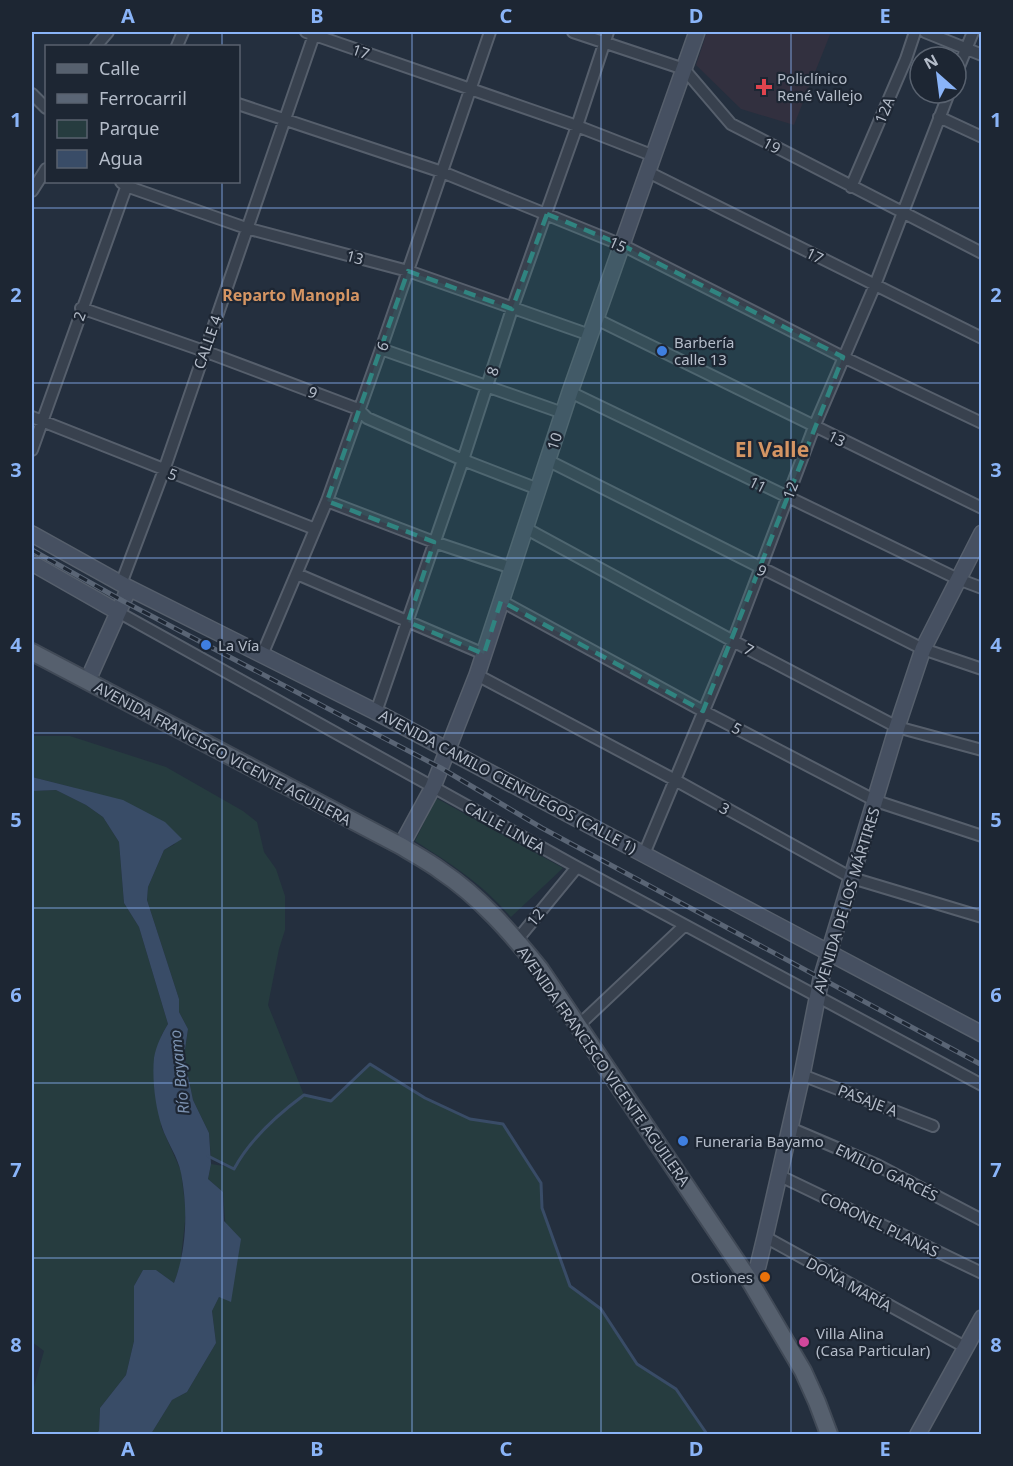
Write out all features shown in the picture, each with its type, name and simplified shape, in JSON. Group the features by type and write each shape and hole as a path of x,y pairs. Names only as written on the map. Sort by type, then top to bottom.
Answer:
{"main road":[{"name":"AVENIDA FRANCISCO VICENTE AGUILERA","path":"32,652 401,846 441,871 477,898 517,940 579,1025 750,1281 803,1371 829,1434"}],"street":[{"path":"97,45 108,32"},
{"name":"17","path":"311,32 577,126 654,156"},
{"name":"CALLE 4","path":"87,680 118,612 246,228 286,120 311,32"},
{"name":"6","path":"262,655 327,501 490,32"},
{"path":"573,32 684,69"},
{"name":"8","path":"376,712 608,32"},
{"name":"10","path":"401,846 433,787 477,675 570,392 697,32"},
{"name":"12A","path":"850,186 906,59 915,32"},
{"path":"925,32 956,45"},
{"name":"19","path":"684,69 730,124 981,253"},
{"path":"32,94 45,107"},
{"name":"15","path":"240,105 442,172 622,245 843,357 981,423"},
{"name":"12","path":"644,854 733,641 814,428 875,285 944,105"},
{"path":"939,117 981,137"},
{"path":"32,191 45,171"},
{"name":"17","path":"648,172 981,338"},
{"name":"13","path":"125,183 246,228 408,272 590,335"},
{"name":"2","path":"32,450 37,419 81,308 125,183"},
{"name":"9","path":"81,308 358,409 367,418 463,460 538,489"},
{"name":"13","path":"596,319 981,508"},
{"path":"381,349 563,413"},
{"name":"11","path":"570,392 787,498 981,588"},
{"name":"5","path":"37,419 315,529"},
{"name":"9","path":"547,460 923,649 981,669"},
{"path":"327,501 434,543 512,568"},
{"name":"7","path":"525,528 897,727 981,750"},
{"name":"AVENIDA DE LOS MÁRTIRES","path":"750,1281 758,1266 765,1237 802,1075 817,997 897,727 923,649 981,532"},
{"name":"AVENIDA CAMILO CIENFUEGOS (CALLE 1)","path":"32,534 125,586 376,712 830,953 980,1029"},
{"name":"CALLE LINEA","path":"32,563 684,926 981,1085"},
{"path":"297,574 484,654"},
{"name":"5","path":"501,601 703,711 876,801 981,836"},
{"name":"3","path":"477,675 675,780 852,878 981,917"},
{"name":"12","path":"517,940 577,867"},
{"path":"579,1025 684,926"},
{"name":"PASAJE A","path":"802,1075 933,1126"},
{"name":"EMILIO GARCÉS","path":"790,1128 877,1165 981,1220"},
{"name":"CORONEL PLANAS","path":"778,1175 981,1273"},
{"name":"DOÑA MARÍA","path":"765,1237 965,1347"},
{"path":"918,1434 981,1318"}],"highlighted area":[{"path":"547,214 622,245 843,357 703,711 501,601 484,654 408,622 434,542 327,501 408,271 512,309"}],"shaded area":[{"name":"Policlínico René Vallejo","path":"707,32 831,32 794,125 741,109 696,65"}],"green space":[{"path":"32,736 70,736 166,767 243,811 257,822 264,852 276,869 285,896 285,930 268,1005 304,1095 331,1101 370,1064 425,1098 470,1119 503,1124 541,1183 542,1208 570,1285 601,1309 637,1364 676,1389 707,1434 151,1434 172,1400 187,1392 216,1343 212,1311 219,1297 231,1301 223,1192 208,1179 211,1164 230,1167 211,1159 209,1133 193,1100 184,1056 188,1029 179,1012 179,999 147,900 148,887 164,850 175,844 75,788 32,777"},
{"path":"56,790 86,805 103,817 119,842 124,903 139,927 168,1024 161,1036 161,1126 181,1171 186,1213 180,1266 174,1283 156,1270 143,1270 134,1286 134,1341 126,1375 100,1408 99,1432 95,1434 32,1434 32,1394 44,1351 32,1342 32,791"},
{"path":"436,798 563,868 511,917 477,884 415,841"}],"water":[{"name":"Río Bayamo","path":"32,777 123,800 165,822 182,839 164,850 148,887 147,900 179,999 179,1012 188,1029 184,1056 193,1100 209,1133 211,1164 208,1179 223,1192 224,1221 241,1239 231,1302 219,1297 212,1311 216,1343 187,1392 172,1400 151,1434 95,1434 99,1431 100,1408 126,1375 134,1341 134,1286 143,1270 156,1270 174,1283 182,1257 185,1215 180,1167 164,1133 154,1084 155,1054 168,1024 139,927 124,903 119,842 103,817 86,805 56,790 32,791"}],"waterway":[{"path":"208,1156 234,1169 256,1138 274,1119 304,1095 331,1101 370,1064 425,1098 470,1119 503,1124 541,1183 542,1208 570,1286 601,1309 637,1364 676,1389 707,1434"}],"railway":[{"path":"32,550 123,601 441,768 542,828 982,1065"}],"place":[{"name":"Policlínico René Vallejo","path":"764,87"},
{"name":"Barbería calle 13","path":"662,351"},
{"name":"La Vía","path":"206,645"},
{"name":"Funeraria Bayamo","path":"683,1141"},
{"name":"Ostiones","path":"765,1277"},
{"name":"Villa Alina (Casa Particular)","path":"804,1342"}],"district":[{"name":"Reparto Manopla","path":"291,295"},
{"name":"El Valle","path":"772,449"}]}
